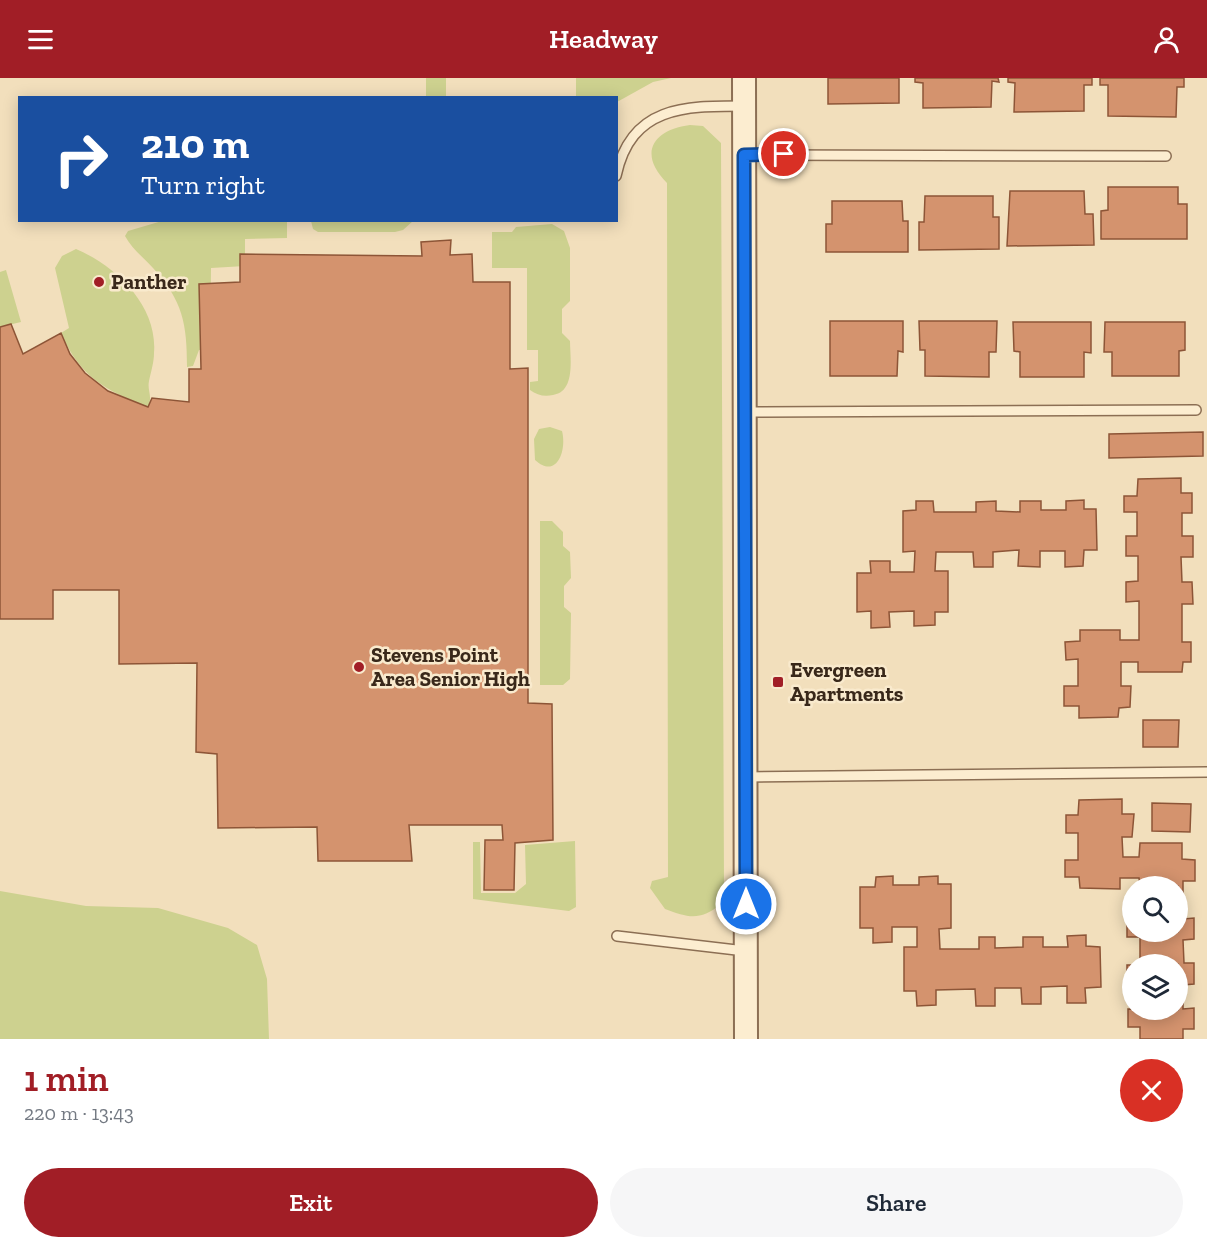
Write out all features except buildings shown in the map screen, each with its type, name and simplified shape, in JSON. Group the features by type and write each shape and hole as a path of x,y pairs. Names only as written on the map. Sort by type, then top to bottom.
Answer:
{"street":[{"path":"744,78 746,1039"}],"lane":[{"path":"618,166 629,140 641,127 655,118 697,106 744,106"},
{"path":"744,155 1166,156"},
{"path":"745,412 1196,410"},
{"path":"746,777 1207,772"},
{"path":"617,936 746,951"}],"green space":[{"path":"426,78 446,78 446,96 426,96"},
{"path":"576,78 671,78 653,82 618,101 618,96 576,96"},
{"path":"690,125 703,126 721,143 724,885 721,904 707,913 694,916 665,909 650,888 652,881 668,877 667,183 653,162 652,153 653,145 666,132"},
{"path":"159,222 287,222 287,238 245,239 245,266 211,268 210,349 199,350 193,366 187,367 184,325 177,302 163,280 128,241 125,236 128,231"},
{"path":"311,222 412,222 403,230 395,232 318,232 313,229"},
{"path":"552,224 564,231 570,248 570,301 562,309 562,333 570,341 571,364 565,388 547,396 530,390 530,382 538,381 538,350 527,350 527,268 492,268 492,232 512,232 516,227"},
{"path":"76,249 91,256 119,277 142,304 149,319 154,353 148,407 107,388 96,380 77,361 61,333 69,328 55,268 62,256"},
{"path":"6,270 21,322 0,327 0,272"},
{"path":"550,427 562,431 563,446 559,460 555,465 549,467 535,460 534,439 539,429"},
{"path":"540,521 552,521 563,532 563,546 570,552 571,578 564,586 564,607 571,613 570,679 563,685 540,685"},
{"path":"575,841 576,907 569,911 473,899 473,842 480,842 481,893 515,893 526,884 525,845"},
{"path":"0,891 86,906 158,908 228,928 257,945 267,979 269,1039 0,1039"}],"place":[{"name":"Panther","path":"99,282"},
{"name":"Stevens Point Area Senior High","path":"359,667"},
{"name":"Evergreen Apartments","path":"778,682"}],"route":[{"path":"746,904 744,155 784,154"}]}
